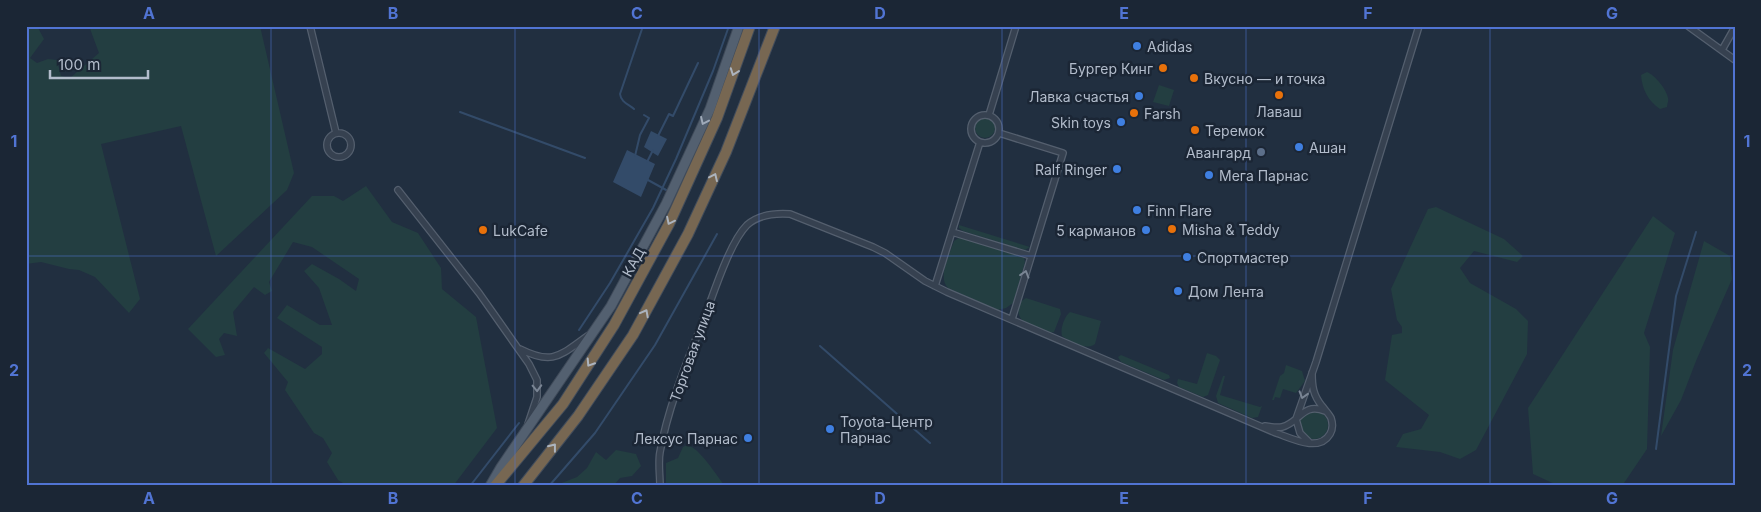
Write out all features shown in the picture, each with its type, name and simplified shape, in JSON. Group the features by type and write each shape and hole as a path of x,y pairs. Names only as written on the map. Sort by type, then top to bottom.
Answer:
{"highway":[{"name":"КАД","path":"495,486 562,404 614,325 669,224 717,118 750,26"},
{"path":"523,486 578,416 638,327 688,234 722,160 775,27"}],"main road":[{"path":"490,486 525,430 611,306 666,204 710,109 739,26"}],"street":[{"path":"310,26 336,133"},
{"path":"989,115 1016,26"},
{"path":"1311,443 1300,433 1296,419 1420,26"},
{"path":"1688,26 1735,60"},
{"path":"1722,50 1735,27"},
{"path":"984,114 993,116 998,124 999,133 990,142 980,142 973,137 970,129 971,124 976,117 984,114"},
{"path":"336,133 346,135 352,144 352,149 345,157 335,157 328,150 328,140 336,133"},
{"path":"999,133 1063,153 1012,319"},
{"path":"980,142 935,286 1276,433 1311,443 1322,441 1328,437 1332,431 1333,424 1312,388 1312,372"},
{"path":"398,190 479,293 520,349 537,380 537,397 525,430"},
{"name":"Торговая улица","path":"660,486 659,454 674,396 720,276 736,242 748,224 768,215 790,214 873,247 935,286"},
{"path":"952,232 1031,256"},
{"path":"520,349 535,356 547,358 561,355 594,332"},
{"path":"1261,425 1281,427 1309,409 1314,408 1327,412"}],"green space":[{"path":"26,26 37,26 44,39 30,58 37,63 48,59 57,60 61,76 70,78 99,53 89,26 260,26 294,173 287,190 216,256 181,126 101,144 140,299 129,313 95,277 79,270 41,262 26,264"},
{"path":"1647,72 1657,79 1663,87 1668,99 1667,107 1660,109 1646,94 1641,75"},
{"path":"1159,85 1174,90 1169,106 1153,102"},
{"path":"981,118 989,118 995,124 995,132 989,138 981,138 975,132 975,124"},
{"path":"366,186 392,222 418,233 441,268 442,289 476,317 497,428 453,486 348,486 338,480 327,462 332,453 323,438 314,433 285,390 288,382 264,353 268,348 305,369 322,354 322,347 277,318 287,305 320,325 332,325 319,288 304,271 312,264 356,291 359,279 312,247 293,242 269,282 272,291 265,295 254,287 233,312 237,336 224,333 219,339 225,355 216,357 188,329 312,196 334,196 343,201"},
{"path":"1436,207 1504,239 1523,256 1517,262 1474,251 1460,268 1470,283 1516,309 1528,321 1527,354 1476,450 1460,459 1440,452 1396,447 1403,434 1421,429 1429,415 1385,380 1392,335 1402,333 1402,327 1397,320 1391,289 1428,209"},
{"path":"1653,216 1675,233 1644,333 1650,347 1647,449 1622,486 1559,486 1533,474 1528,408"},
{"path":"959,225 1030,247 1025,250 963,231 959,228"},
{"path":"960,237 1024,258 1025,262 1013,303 1006,308 998,310 948,288 944,278 945,265 954,241"},
{"path":"1704,241 1730,256 1732,279 1681,400 1661,436 1673,350"},
{"path":"1026,298 1060,309 1061,314 1054,332 1049,333 1021,319 1018,312 1019,305"},
{"path":"1070,312 1101,321 1095,344 1087,347 1074,343 1062,336 1063,323"},
{"path":"1207,353 1216,356 1220,360 1208,395 1203,397 1179,387 1177,383 1178,379 1197,384"},
{"path":"1121,355 1169,375 1170,378 1164,380 1121,362 1118,357"},
{"path":"1286,365 1302,371 1305,381 1296,393 1283,389 1280,398 1275,397 1272,400 1280,376 1284,373"},
{"path":"1223,376 1225,376 1220,395 1262,406 1258,417 1252,418 1218,403 1216,396"},
{"path":"1314,411 1324,415 1328,425 1324,435 1314,439 1304,435 1300,425 1304,415"},
{"path":"687,445 702,456 725,486 714,486 709,483 707,486 666,486 666,463 678,458 683,447"},
{"path":"616,450 636,454 641,466 632,476 620,478 613,486 554,486 577,477 587,468 596,452 606,460"}],"water":[{"path":"651,131 667,139 658,156 644,147"},
{"path":"627,150 655,164 641,197 613,182"}],"waterway":[{"path":"634,109 623,101 620,94 643,26"},
{"path":"579,330 610,283 653,208 713,71 729,26"},
{"path":"658,136 669,114 673,116 698,63"},
{"path":"460,112 585,158"},
{"path":"635,156 640,135 649,118 644,115"},
{"path":"647,162 653,150"},
{"path":"648,180 668,191"},
{"path":"1656,449 1676,296 1696,232"},
{"path":"549,486 595,433 655,345 717,234"},
{"path":"820,346 930,443"},
{"path":"470,486 519,423"}],"place":[{"name":"Adidas","path":"1137,46"},
{"name":"Бургер Кинг","path":"1163,68"},
{"name":"Вкусно — и точка","path":"1194,78"},
{"name":"Лаваш","path":"1279,95"},
{"name":"Лавка счастья","path":"1139,96"},
{"name":"Farsh","path":"1134,113"},
{"name":"Skin toys","path":"1121,122"},
{"name":"Теремок","path":"1195,130"},
{"name":"Ашан","path":"1299,147"},
{"name":"Авангард","path":"1261,152"},
{"name":"Ralf Ringer","path":"1117,169"},
{"name":"Мега Парнас","path":"1209,175"},
{"name":"Finn Flare","path":"1137,210"},
{"name":"Misha & Teddy","path":"1172,229"},
{"name":"LukCafe","path":"483,230"},
{"name":"5 карманов","path":"1146,230"},
{"name":"Спортмастер","path":"1187,257"},
{"name":"Дом Лента","path":"1178,291"},
{"name":"Toyota-Центр Парнас","path":"830,429"},
{"name":"Лексус Парнас","path":"748,438"}]}
